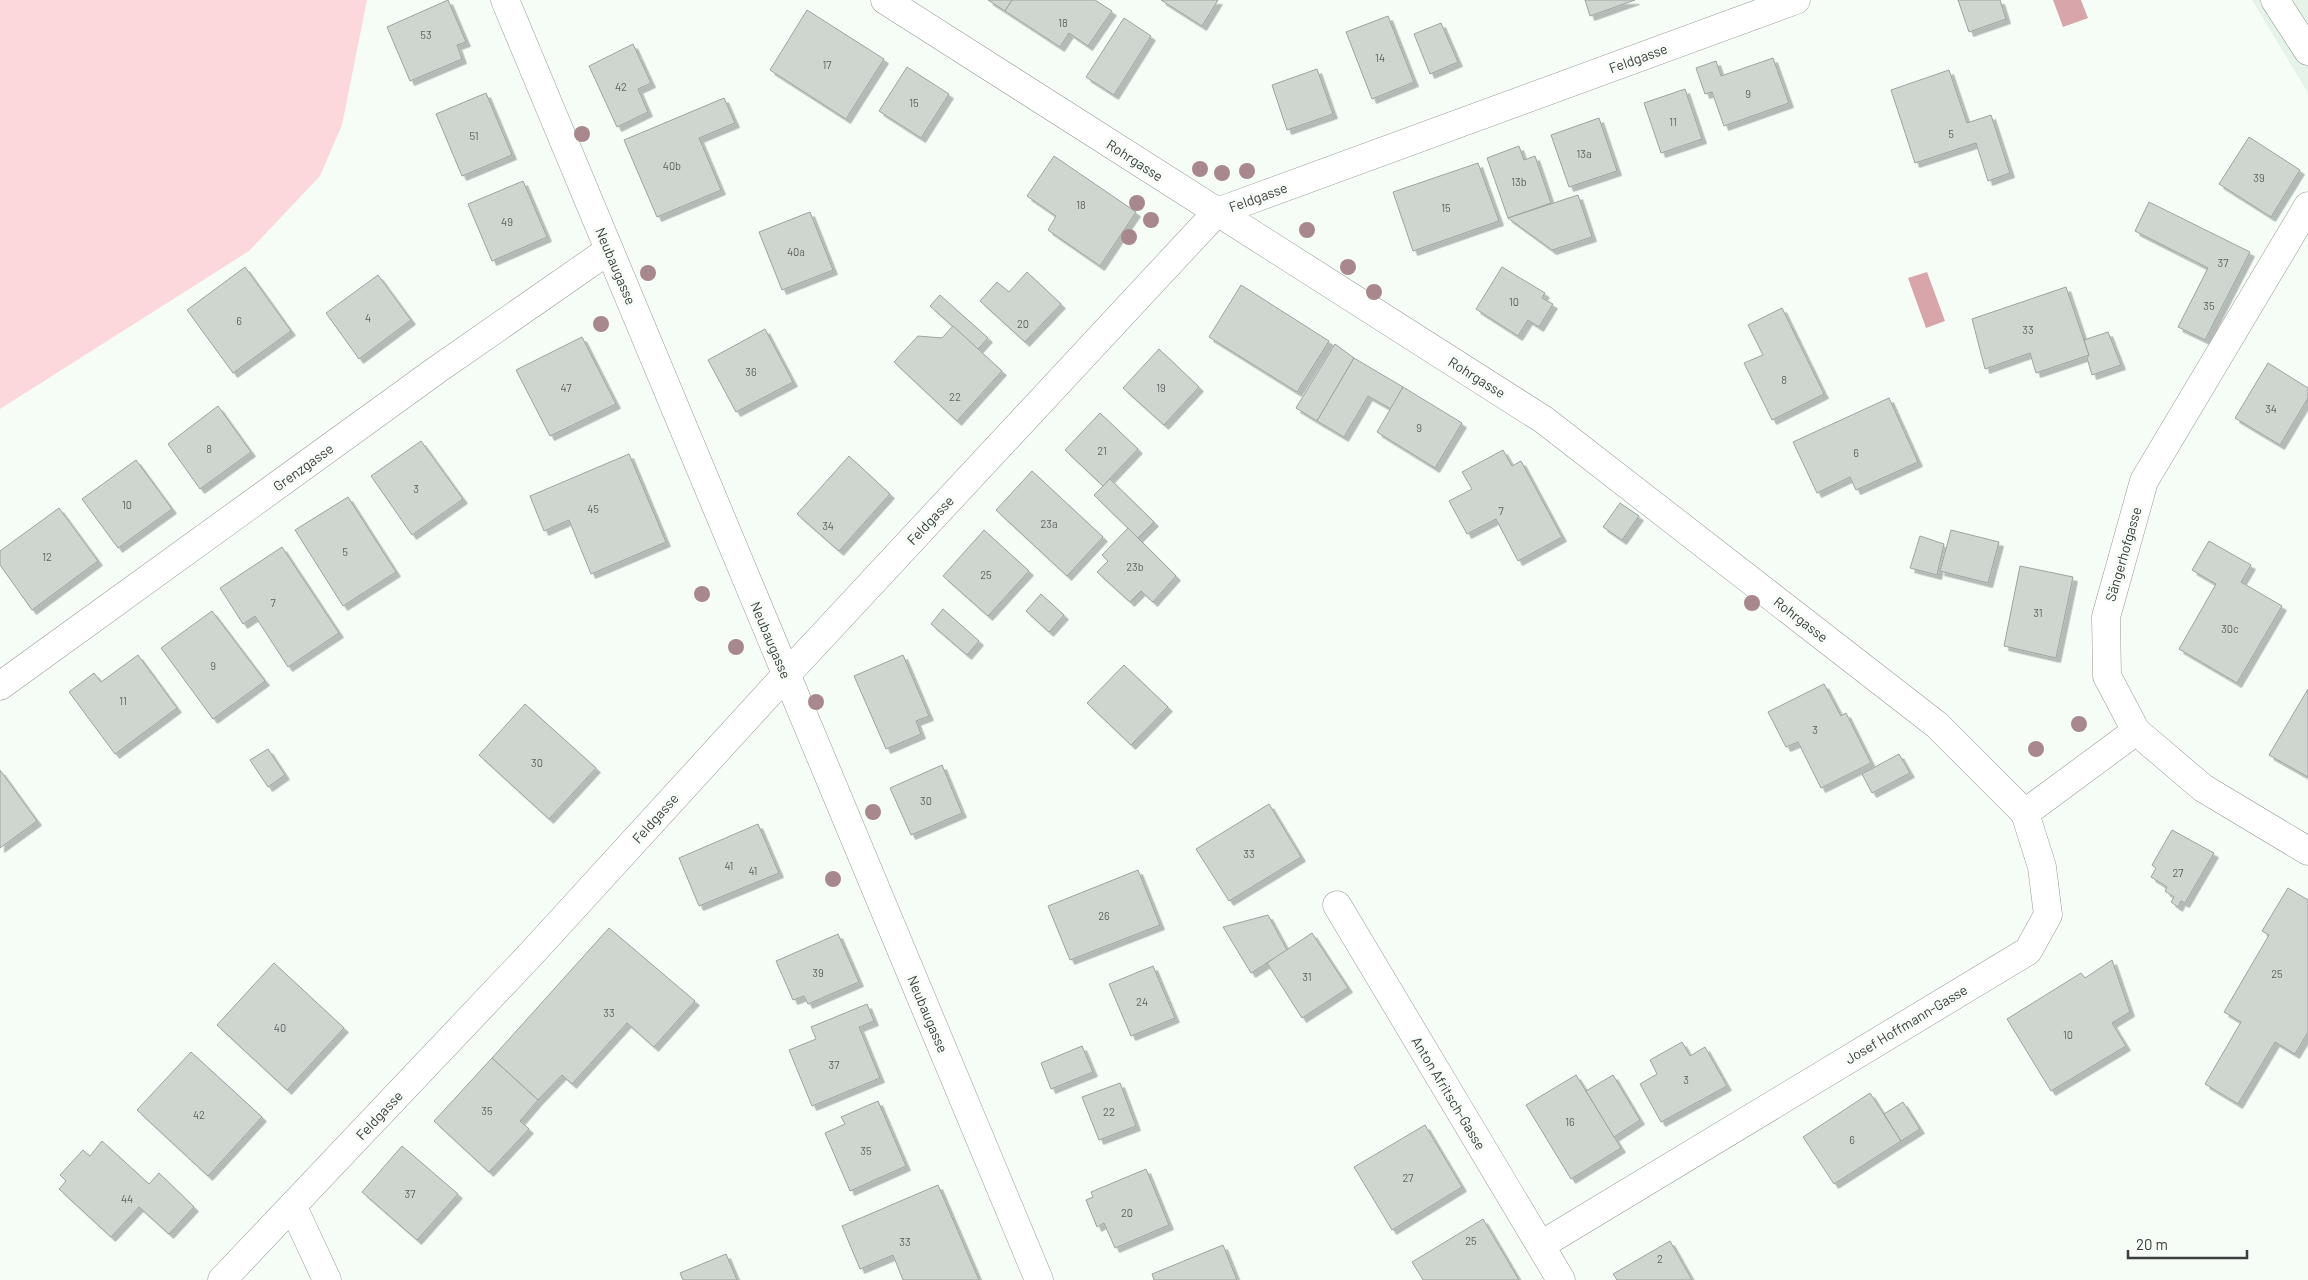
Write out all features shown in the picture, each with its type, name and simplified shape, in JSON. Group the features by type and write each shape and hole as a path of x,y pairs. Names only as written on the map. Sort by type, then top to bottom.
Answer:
{"street":[{"name":"Neubaugasse","path":"505,0 1039,1280"},
{"name":"Rohrgasse","path":"885,0 1544,420 1937,726 2025,813"},
{"name":"Feldgasse","path":"222,1280 532,953 786,675 1217,212 1796,0"},
{"path":"2275,0 2308,51"},
{"name":"Sängerhofgasse","path":"2308,206 2144,481 2106,617 2107,676 2136,731 2204,788 2308,852"},
{"name":"Grenzgasse","path":"0,686 438,369 609,250"},
{"path":"2025,813 2136,731"},
{"name":"Josef Hoffmann-Gasse","path":"1541,1245 2028,950 2048,915 2042,867 2025,813"},
{"name":"Anton Afritsch-Gasse","path":"1337,905 1561,1280"},
{"path":"292,1207 327,1280"}],"shaded area":[{"path":"0,0 367,0 342,125 320,176 249,251 0,409"},
{"path":"2053,0 2081,0 2088,18 2063,27"},
{"path":"2252,0 2308,0 2308,93"},
{"path":"1927,272 1945,321 1926,328 1908,278"}],"building":[{"path":"448,0 466,42 457,45 462,59 410,81 387,27"},
{"path":"988,0 1012,0 1005,11"},
{"path":"1012,0 1095,0 1112,11 1088,46 1069,33 1060,47 1005,11"},
{"path":"1161,0 1218,0 1202,26"},
{"path":"1585,0 1635,0 1590,16"},
{"path":"1958,0 2000,0 2006,19 1969,32"},
{"path":"807,10 884,59 846,119 770,70"},
{"path":"1388,16 1414,82 1372,99 1346,32"},
{"path":"1124,18 1151,36 1114,95 1086,77"},
{"path":"1441,23 1458,62 1430,74 1414,34"},
{"path":"633,44 651,83 638,89 648,112 617,127 589,66"},
{"path":"1773,58 1789,103 1724,126 1712,92 1705,94 1696,68 1716,61 1721,76"},
{"path":"907,67 949,94 921,138 879,111"},
{"path":"1317,69 1333,114 1287,130 1272,85"},
{"path":"1949,70 1967,123 1991,115 2010,173 1988,181 1976,143 1915,163 1891,90"},
{"path":"1685,89 1702,139 1661,153 1644,103"},
{"path":"486,93 512,155 462,176 436,114"},
{"path":"724,98 735,123 699,138 721,190 657,217 624,140"},
{"path":"1599,118 1617,171 1569,187 1551,135"},
{"path":"2249,137 2300,170 2271,217 2219,184"},
{"path":"1519,146 1524,160 1535,156 1551,203 1508,218 1487,158"},
{"path":"1054,156 1136,212 1100,266 1048,230 1056,216 1027,196"},
{"path":"1478,163 1499,221 1413,251 1393,192"},
{"path":"523,181 547,237 492,261 468,204"},
{"path":"1578,195 1592,237 1552,250 1508,218"},
{"path":"2149,202 2250,252 2205,340 2178,327 2208,268 2135,231"},
{"path":"810,212 833,270 782,290 759,232"},
{"path":"245,267 291,331 233,373 187,310"},
{"path":"1502,267 1545,293 1542,298 1553,304 1539,327 1528,320 1518,336 1476,309"},
{"path":"1027,272 1061,304 1025,342 980,301 997,282 1009,292"},
{"path":"378,275 411,320 359,359 326,313"},
{"path":"1241,285 1329,341 1297,392 1209,337"},
{"path":"2066,287 2089,355 2036,373 2030,353 1985,369 1972,319"},
{"path":"940,295 988,338 978,349 930,306"},
{"path":"1782,308 1824,394 1772,420 1744,363 1763,355 1748,325"},
{"path":"953,326 1002,371 957,421 894,362 918,336 942,338"},
{"path":"765,329 793,382 736,412 708,360"},
{"path":"2108,332 2121,365 2092,375 2087,358 2089,355 2084,340"},
{"path":"582,337 616,404 550,436 516,370"},
{"path":"1335,344 1354,358 1317,421 1296,408"},
{"path":"1159,349 1199,387 1164,425 1123,388"},
{"path":"1354,358 1403,387 1391,409 1368,396 1344,437 1317,421"},
{"path":"2268,363 2308,388 2308,398 2280,445 2235,418"},
{"path":"1403,387 1462,423 1435,468 1377,432"},
{"path":"1889,398 1918,462 1856,490 1850,477 1817,493 1793,442"},
{"path":"218,406 251,452 200,489 168,444"},
{"path":"1100,413 1138,449 1103,486 1065,450"},
{"path":"421,441 463,499 412,535 371,476"},
{"path":"1503,450 1512,466 1521,461 1562,537 1518,561 1496,519 1467,534 1449,501 1472,489 1462,472"},
{"path":"629,454 666,542 591,574 569,520 544,531 530,496"},
{"path":"849,456 890,494 839,551 797,514"},
{"path":"136,460 172,509 118,548 82,499"},
{"path":"1032,471 1103,537 1067,576 996,510"},
{"path":"1110,479 1154,522 1138,538 1094,495"},
{"path":"348,497 396,572 343,606 295,530"},
{"path":"1620,503 1639,516 1622,540 1603,527"},
{"path":"59,508 98,561 32,610 0,565 0,551"},
{"path":"1128,528 1176,576 1153,602 1141,591 1130,602 1097,572 1108,561 1102,555"},
{"path":"984,530 1029,571 988,616 943,576"},
{"path":"1951,530 1999,542 1988,583 1940,571"},
{"path":"1920,536 1944,544 1937,575 1910,568"},
{"path":"2209,541 2251,565 2241,582 2282,606 2237,683 2179,649 2216,584 2192,570"},
{"path":"282,547 339,633 288,667 255,616 243,624 220,588"},
{"path":"2020,566 2073,577 2056,658 2004,646"},
{"path":"1041,594 1064,615 1049,632 1026,611"},
{"path":"943,609 979,641 967,655 931,624"},
{"path":"212,611 265,681 213,719 161,648"},
{"path":"138,655 177,708 115,754 69,692 94,673 101,682"},
{"path":"903,655 929,716 916,721 921,734 886,749 854,676"},
{"path":"1124,665 1168,707 1131,745 1087,703"},
{"path":"1824,684 1841,716 1846,713 1871,763 1821,788 1798,742 1786,747 1768,712"},
{"path":"2308,689 2308,777 2269,755"},
{"path":"525,704 596,768 549,819 479,755"},
{"path":"268,749 285,775 268,787 250,760"},
{"path":"1899,754 1910,773 1872,793 1862,774"},
{"path":"942,765 962,813 911,835 890,788"},
{"path":"0,770 37,821 0,848"},
{"path":"1269,804 1301,857 1229,901 1196,849"},
{"path":"758,824 779,873 699,906 679,858"},
{"path":"2172,830 2214,853 2185,903 2181,901 2178,907 2171,902 2174,897 2165,891 2167,887 2151,877 2156,868 2152,865"},
{"path":"1138,870 1160,925 1070,960 1048,906"},
{"path":"2288,888 2308,900 2308,1032 2295,1054 2275,1042 2238,1104 2205,1084 2241,1022 2224,1012 2269,935 2262,931"},
{"path":"1268,915 1287,950 1251,973 1223,927"},
{"path":"609,928 695,1001 654,1047 627,1023 572,1084 562,1075 538,1100 492,1058"},
{"path":"1312,933 1348,988 1302,1018 1267,963"},
{"path":"838,934 859,982 808,1004 804,996 793,1000 776,961"},
{"path":"2112,960 2130,1012 2112,1023 2126,1046 2051,1091 2007,1019 2081,973 2085,978"},
{"path":"274,963 344,1028 287,1090 217,1025"},
{"path":"1153,966 1175,1018 1131,1036 1109,984"},
{"path":"867,1004 874,1021 859,1027 880,1078 812,1106 789,1050 816,1039 811,1027"},
{"path":"1682,1042 1690,1056 1705,1047 1727,1086 1661,1122 1640,1084 1657,1074 1650,1060"},
{"path":"1082,1046 1093,1072 1051,1089 1041,1063"},
{"path":"191,1052 262,1117 208,1176 137,1110"},
{"path":"492,1058 538,1100 520,1121 529,1129 489,1172 434,1121"},
{"path":"1576,1075 1621,1148 1571,1179 1526,1105"},
{"path":"1613,1075 1640,1120 1614,1137 1586,1091"},
{"path":"1120,1083 1136,1126 1099,1140 1082,1097"},
{"path":"1870,1093 1901,1141 1834,1184 1803,1137"},
{"path":"878,1101 906,1166 850,1191 825,1133 845,1124 841,1117"},
{"path":"1903,1102 1920,1129 1901,1141 1884,1114"},
{"path":"1425,1125 1462,1187 1392,1230 1354,1167"},
{"path":"102,1141 149,1184 159,1173 194,1207 169,1234 139,1207 111,1237 59,1189 66,1181 60,1175 83,1150 90,1156"},
{"path":"402,1146 458,1194 417,1240 362,1192"},
{"path":"1146,1169 1169,1225 1115,1248 1104,1223 1097,1227 1086,1200 1093,1197 1091,1192"},
{"path":"938,1185 979,1280 903,1280 893,1255 860,1269 842,1226"},
{"path":"1483,1219 1519,1280 1423,1280 1412,1262"},
{"path":"1670,1241 1692,1280 1617,1280 1613,1274"},
{"path":"1223,1245 1237,1280 1154,1280 1152,1274"},
{"path":"726,1254 737,1280 683,1280 680,1273"}]}
